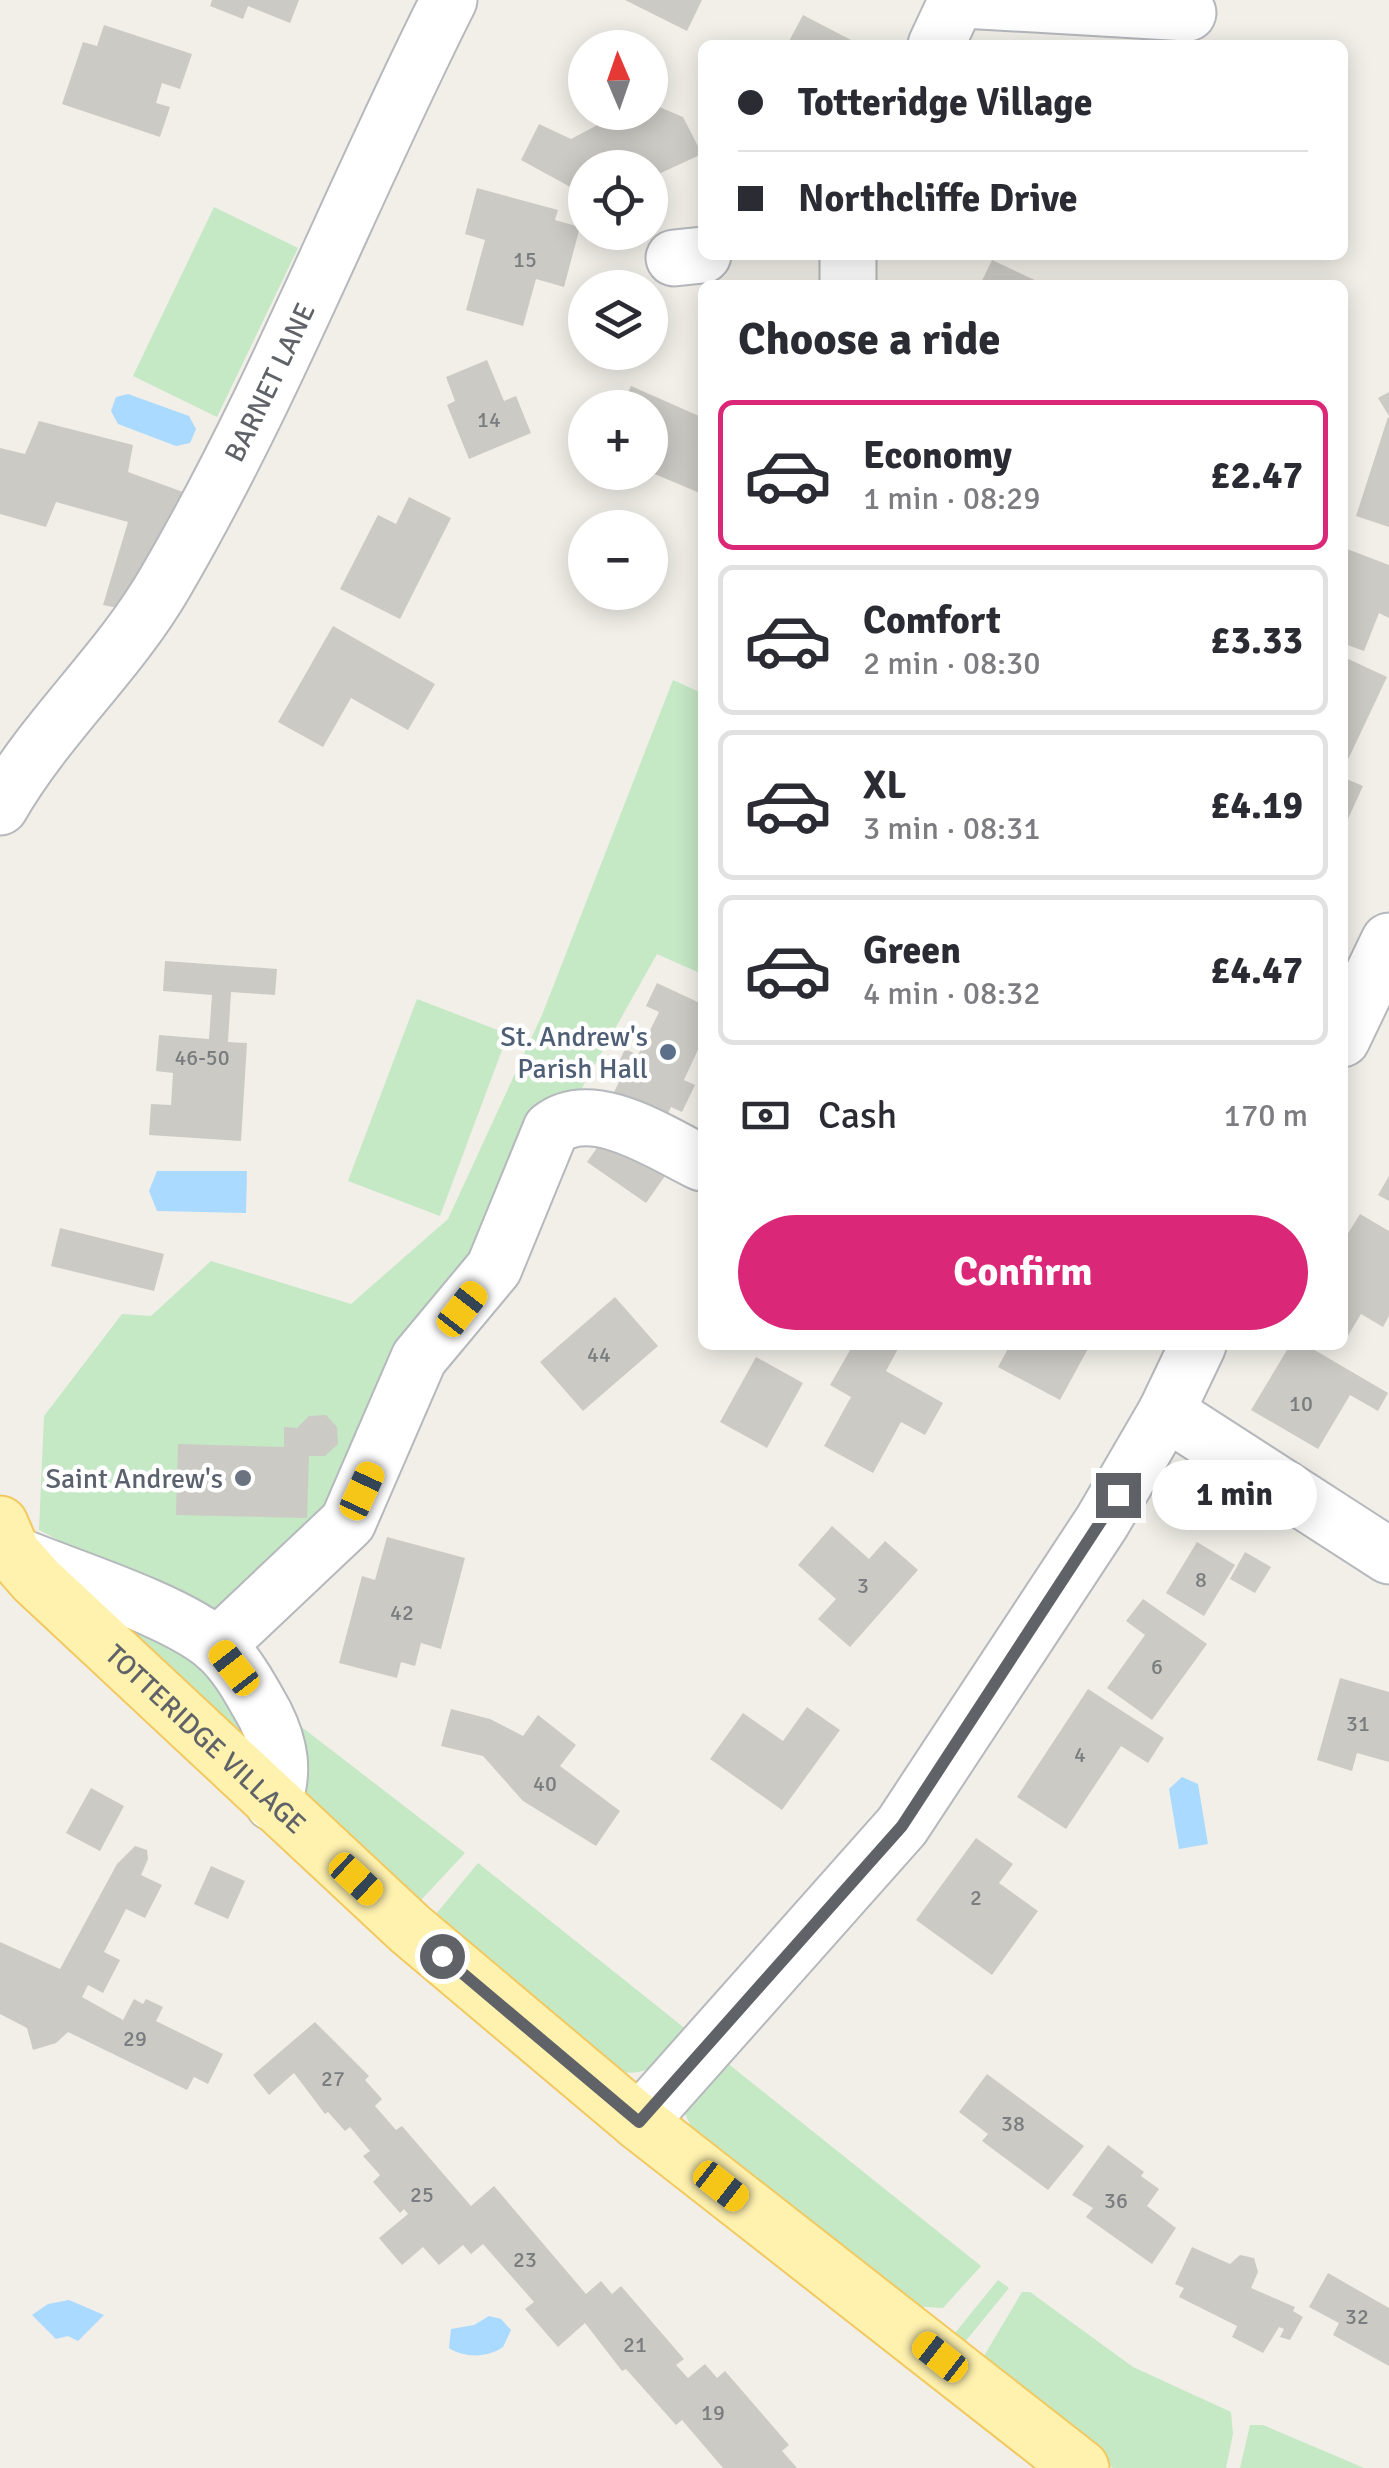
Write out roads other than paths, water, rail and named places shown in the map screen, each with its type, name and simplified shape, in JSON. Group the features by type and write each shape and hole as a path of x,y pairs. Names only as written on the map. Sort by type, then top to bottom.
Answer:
{"main road":[{"name":"TOTTERIDGE VILLAGE","path":"9,1556 410,1930 639,2122 1081,2468"}],"street":[{"name":"BARNET LANE","path":"0,807 22,737 125,642 174,568 256,417 449,0"},
{"path":"939,40 960,0 1188,13"},
{"path":"1348,1026 1389,941"},
{"path":"217,1646 348,1522 420,1358 494,1268 551,1129 573,1118 608,1121 698,1161"},
{"path":"639,2122 902,1826 1102,1522 1166,1412 1196,1350"},
{"path":"1166,1412 1389,1556"},
{"path":"9,1556 179,1622 217,1646 251,1690 273,1732 282,1773 273,1803"}],"water":[{"path":"128,394 189,416 196,429 190,443 176,446 118,424 111,411 116,397"},
{"path":"157,1171 247,1171 246,1213 157,1211 149,1191"},
{"path":"1182,1777 1198,1784 1208,1844 1179,1849 1169,1789"},
{"path":"69,2300 104,2315 78,2341 68,2336 56,2339 32,2315 48,2304"},
{"path":"489,2316 501,2319 511,2330 503,2347 476,2355 449,2348 451,2329 474,2325"}],"place":[{"name":"St. Andrew's Parish Hall","path":"668,1052"},
{"name":"Saint Andrew's","path":"243,1478"}]}
